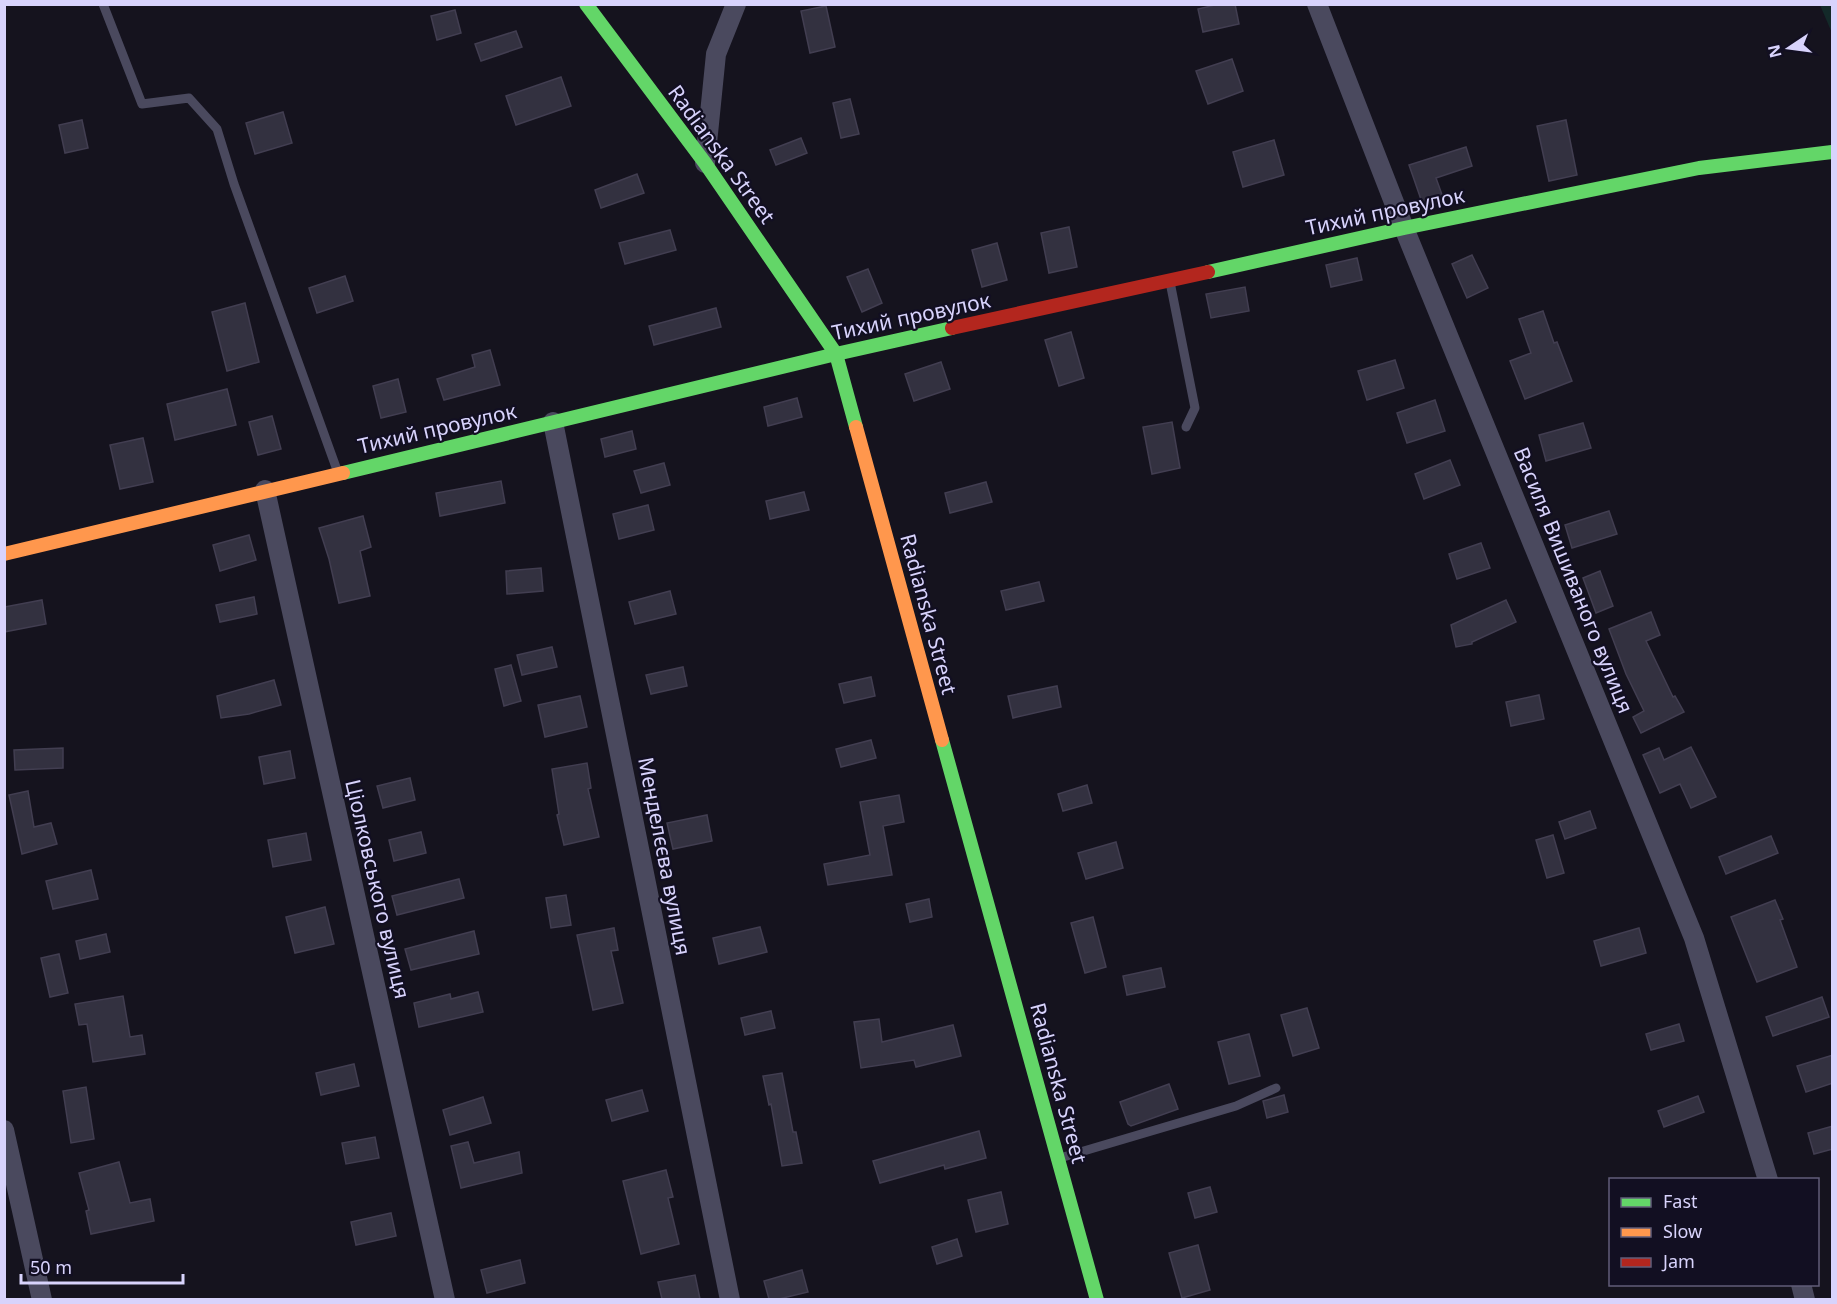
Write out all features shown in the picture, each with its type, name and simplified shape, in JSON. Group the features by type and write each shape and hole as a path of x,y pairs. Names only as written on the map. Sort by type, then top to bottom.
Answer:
{"street":[{"name":"Radianska Street","path":"586,4 705,163 836,354 1097,1299"},
{"path":"705,163 716,54 736,4"},
{"name":"Василя Вишиваного вулиця","path":"1317,4 1404,228 1694,938 1768,1178"},
{"name":"Тихий провулок","path":"4,554 337,472 836,354 1404,228 1699,168 1833,152"},
{"name":"Менделєєва вулиця","path":"553,422 730,1299"},
{"name":"Ціолковського вулиця","path":"265,490 445,1299"},
{"path":"4,1130 42,1299"}],"lane":[{"path":"103,4 142,104 189,98 217,129 234,184 337,472"},
{"path":"1170,280 1195,408 1186,427"},
{"path":"1058,1159 1236,1106 1276,1088"}],"green space":[{"path":"1820,5 1832,5 1832,33"}],"building":[{"path":"1219,4 1235,4 1239,24 1203,32 1198,9"},
{"path":"826,6 835,47 810,53 801,11"},
{"path":"455,10 461,33 437,40 431,16"},
{"path":"516,31 522,47 481,61 475,44"},
{"path":"1232,59 1243,91 1208,104 1196,71"},
{"path":"561,77 571,106 516,125 506,96"},
{"path":"850,99 859,134 841,138 833,103"},
{"path":"283,112 292,143 255,154 246,123"},
{"path":"82,120 88,148 65,153 59,125"},
{"path":"1566,120 1577,175 1549,181 1537,126"},
{"path":"801,138 807,153 776,165 770,150"},
{"path":"1274,140 1284,175 1243,187 1233,152"},
{"path":"1466,147 1472,166 1436,178 1445,203 1424,208 1409,165"},
{"path":"637,174 644,193 601,208 595,190"},
{"path":"1069,227 1077,267 1049,273 1041,233"},
{"path":"670,230 676,250 625,264 619,243"},
{"path":"997,243 1007,280 982,287 972,250"},
{"path":"1472,255 1488,288 1467,298 1452,264"},
{"path":"1357,258 1362,280 1331,287 1326,265"},
{"path":"868,269 882,303 862,312 847,277"},
{"path":"345,276 353,301 317,313 309,288"},
{"path":"1245,287 1249,311 1211,318 1206,294"},
{"path":"245,303 259,362 227,371 212,312"},
{"path":"716,308 721,327 654,345 649,326"},
{"path":"1543,311 1554,343 1557,342 1572,381 1525,399 1510,361 1531,353 1519,319"},
{"path":"1071,332 1084,378 1059,386 1045,340"},
{"path":"490,350 500,385 444,400 437,379 475,367 472,355"},
{"path":"1395,360 1404,388 1367,400 1358,371"},
{"path":"941,362 950,389 914,401 905,374"},
{"path":"398,379 406,412 381,418 373,386"},
{"path":"227,389 236,425 175,440 167,404"},
{"path":"797,398 802,417 768,426 764,407"},
{"path":"1435,400 1445,431 1407,443 1397,413"},
{"path":"272,416 281,449 258,455 249,422"},
{"path":"1172,422 1180,468 1152,474 1143,427"},
{"path":"1583,423 1591,448 1546,461 1539,435"},
{"path":"632,431 636,449 605,457 601,439"},
{"path":"143,438 153,482 120,489 110,445"},
{"path":"1450,460 1460,485 1424,499 1415,474"},
{"path":"664,463 670,485 641,493 634,471"},
{"path":"501,481 505,503 440,516 436,493"},
{"path":"986,482 992,502 950,513 945,493"},
{"path":"804,492 809,510 770,519 766,501"},
{"path":"648,505 654,530 619,539 613,514"},
{"path":"1609,511 1617,534 1572,548 1565,525"},
{"path":"363,516 371,547 360,551 370,596 339,603 319,528"},
{"path":"249,535 256,560 220,571 213,545"},
{"path":"1481,543 1490,568 1457,579 1449,554"},
{"path":"541,568 543,591 507,594 506,571"},
{"path":"1600,571 1613,606 1596,613 1583,578"},
{"path":"1039,582 1044,601 1006,610 1001,591"},
{"path":"670,591 676,614 635,624 629,602"},
{"path":"254,597 257,614 220,622 216,605"},
{"path":"42,600 46,624 4,632 4,607"},
{"path":"1506,600 1516,622 1472,644 1456,647 1451,625"},
{"path":"1651,612 1660,635 1646,641 1673,697 1675,696 1684,712 1641,733 1633,717 1644,711 1626,674 1609,629"},
{"path":"552,647 557,667 522,675 517,655"},
{"path":"511,665 521,701 504,706 495,669"},
{"path":"683,667 687,686 651,694 646,675"},
{"path":"871,677 875,696 844,703 839,684"},
{"path":"274,680 281,705 249,714 221,718 217,696"},
{"path":"1057,686 1061,707 1013,718 1008,696"},
{"path":"1539,695 1544,719 1511,726 1506,702"},
{"path":"580,696 587,727 545,737 538,705"},
{"path":"871,740 876,758 841,767 836,749"},
{"path":"1691,747 1716,797 1691,808 1680,784 1660,793 1643,755 1659,748 1664,760"},
{"path":"63,748 63,768 15,770 14,750"},
{"path":"290,751 295,778 264,784 259,757"},
{"path":"587,763 591,788 588,789 599,837 564,845 557,815 559,814 552,769"},
{"path":"410,778 415,800 383,808 377,786"},
{"path":"1087,785 1092,803 1063,811 1058,794"},
{"path":"28,791 34,827 51,823 57,844 22,854 9,795"},
{"path":"899,795 904,822 883,826 892,875 828,885 824,864 870,855 860,802"},
{"path":"1590,811 1596,828 1565,839 1559,822"},
{"path":"707,815 712,841 673,849 667,823"},
{"path":"421,832 426,853 394,861 389,840"},
{"path":"306,833 311,860 273,867 268,840"},
{"path":"1553,835 1564,873 1547,878 1536,840"},
{"path":"1771,836 1778,853 1726,874 1719,857"},
{"path":"1116,842 1123,868 1086,879 1078,853"},
{"path":"91,870 98,899 53,909 46,881"},
{"path":"459,879 464,898 397,915 392,896"},
{"path":"566,895 571,925 551,928 546,898"},
{"path":"929,899 932,917 910,922 906,904"},
{"path":"1775,900 1797,967 1757,982 1731,917"},
{"path":"325,907 334,944 295,953 286,917"},
{"path":"1093,917 1106,967 1085,973 1071,923"},
{"path":"760,927 767,952 719,964 713,938"},
{"path":"614,928 618,950 611,951 623,1003 593,1010 577,935"},
{"path":"1639,928 1646,953 1601,966 1594,941"},
{"path":"474,931 479,954 411,970 405,949"},
{"path":"106,934 110,952 80,959 76,941"},
{"path":"59,954 68,993 50,997 41,958"},
{"path":"1161,968 1165,987 1127,995 1123,976"},
{"path":"478,992 483,1012 419,1027 414,1003 450,994 451,999"},
{"path":"123,996 130,1037 142,1035 145,1054 93,1062 87,1024 79,1025 75,1004"},
{"path":"1822,997 1829,1017 1773,1036 1766,1017"},
{"path":"1307,1008 1319,1048 1293,1056 1281,1015"},
{"path":"771,1011 775,1028 745,1035 741,1018"},
{"path":"879,1019 882,1042 953,1025 961,1056 916,1067 914,1060 861,1068 854,1022"},
{"path":"1679,1024 1684,1041 1651,1050 1646,1034"},
{"path":"1249,1034 1260,1076 1229,1084 1218,1042"},
{"path":"1833,1055 1833,1083 1806,1092 1797,1066"},
{"path":"354,1064 359,1086 321,1095 316,1073"},
{"path":"782,1073 793,1132 796,1132 802,1163 782,1166 771,1104 769,1105 763,1076"},
{"path":"1169,1084 1178,1109 1131,1126 1128,1124 1120,1102"},
{"path":"86,1087 94,1139 71,1143 63,1091"},
{"path":"642,1090 648,1111 612,1121 606,1100"},
{"path":"1284,1095 1288,1112 1267,1118 1263,1101"},
{"path":"1698,1096 1704,1112 1664,1127 1658,1111"},
{"path":"483,1097 491,1123 450,1135 443,1110"},
{"path":"1833,1126 1833,1149 1814,1154 1808,1133"},
{"path":"979,1131 986,1158 945,1169 944,1165 880,1183 873,1161"},
{"path":"375,1137 379,1158 346,1164 342,1143"},
{"path":"468,1142 474,1163 519,1152 522,1173 461,1188 451,1146"},
{"path":"119,1162 130,1203 150,1199 154,1221 91,1234 86,1211 89,1210 79,1173"},
{"path":"666,1170 673,1197 668,1198 679,1244 641,1254 623,1181"},
{"path":"1210,1187 1217,1212 1195,1218 1188,1193"},
{"path":"1001,1192 1008,1224 976,1232 968,1200"},
{"path":"391,1213 396,1236 356,1245 351,1222"},
{"path":"957,1239 962,1256 937,1264 932,1247"},
{"path":"1198,1245 1210,1290 1182,1298 1169,1253"},
{"path":"520,1260 525,1283 487,1293 481,1270"},
{"path":"802,1270 808,1292 769,1299 764,1281"},
{"path":"695,1275 700,1299 662,1299 658,1282"}],"traffic: fast":[{"path":"586,4 705,163 836,354 856,427"},
{"path":"1208,272 1404,228 1699,168 1832,152"},
{"path":"343,473 952,328"},
{"path":"942,740 1097,1300"}],"traffic: slow":[{"path":"856,427 942,740"},
{"path":"4,554 343,473"}],"traffic: jam":[{"path":"952,328 1208,272"}]}
